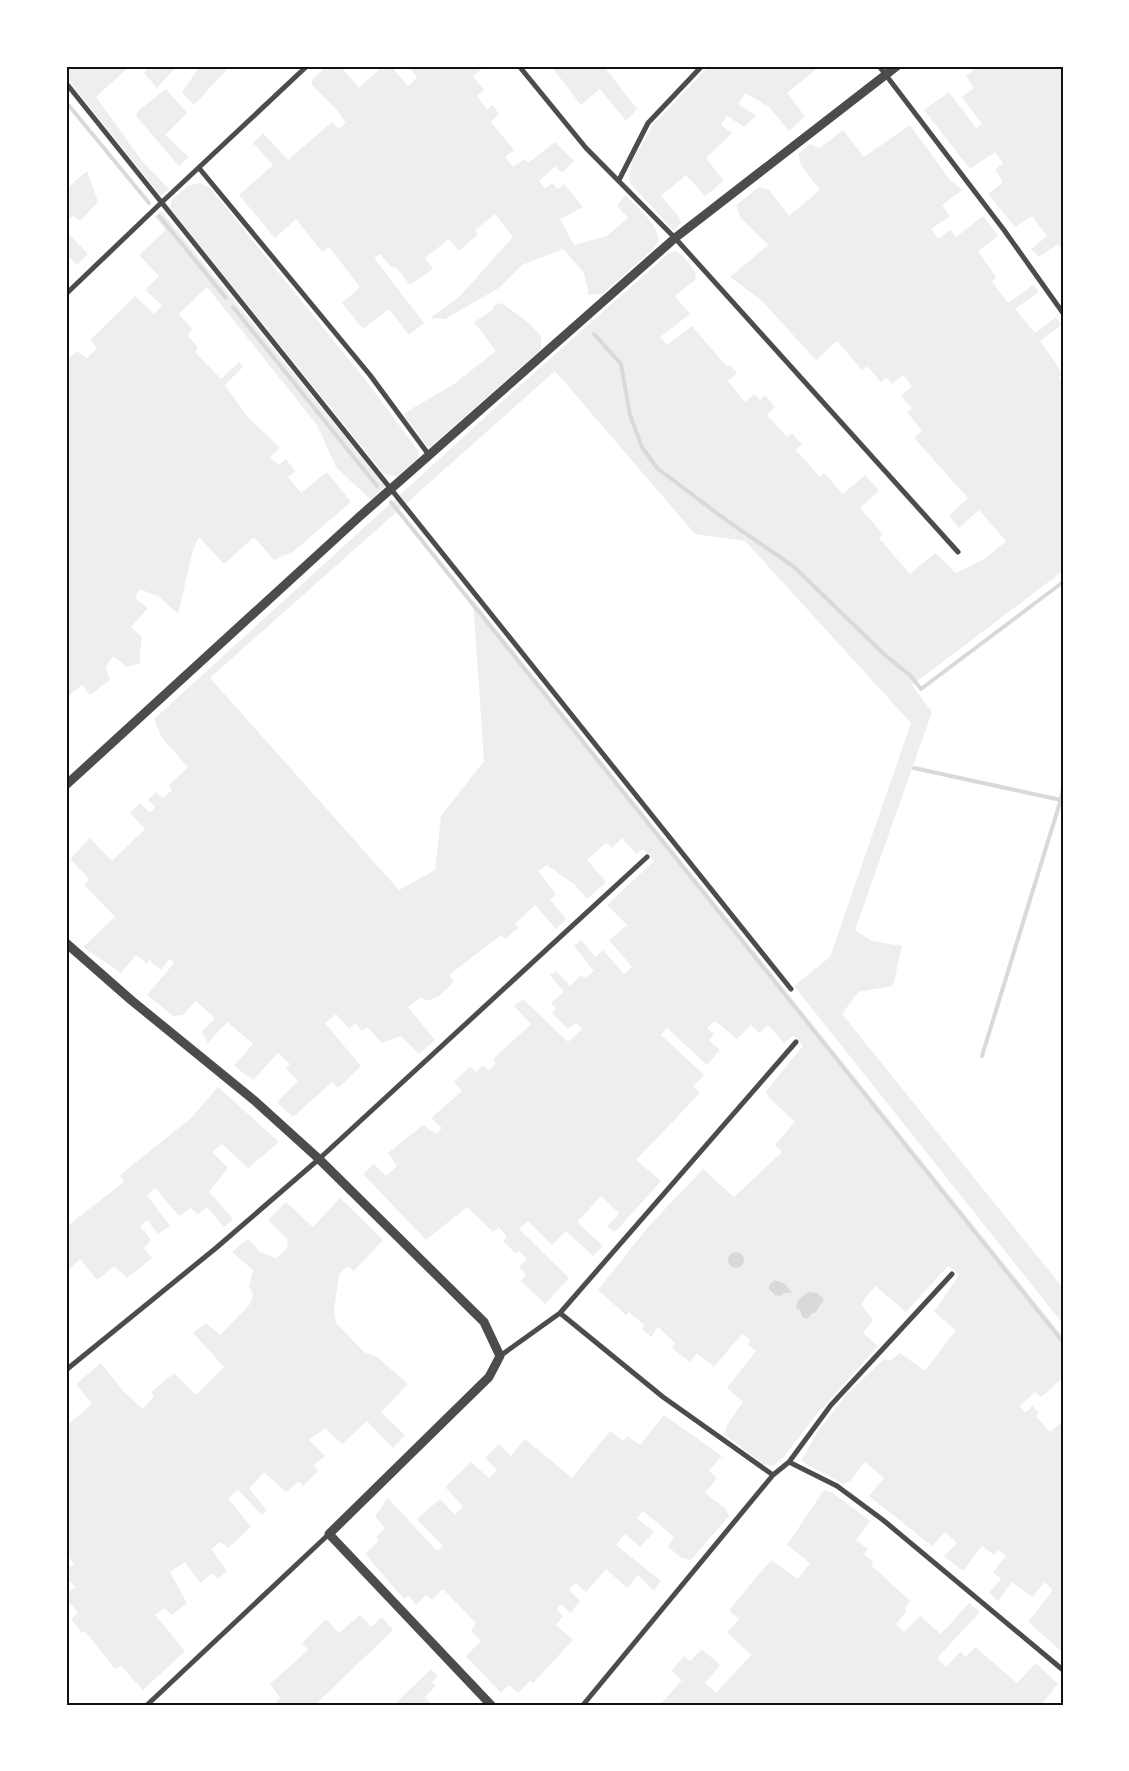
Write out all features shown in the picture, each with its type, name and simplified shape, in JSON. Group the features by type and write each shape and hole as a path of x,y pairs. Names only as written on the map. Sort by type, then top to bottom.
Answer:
{"street":[{"path":"66,294 307,66"},
{"path":"519,66 586,148 675,238 958,552"},
{"path":"619,180 648,123 702,66"},
{"path":"879,66 1004,230 1063,313"},
{"path":"66,785 391,489 675,238 897,66"},
{"path":"66,83 790,989"},
{"path":"198,168 370,375 429,455"},
{"path":"66,1370 216,1248 319,1159 647,857"},
{"path":"66,943 131,1000 254,1101 319,1159 484,1322 500,1356"},
{"path":"147,1705 329,1534 489,1377 500,1356 560,1313 796,1042"},
{"path":"583,1705 773,1475 789,1462 831,1405 952,1274"},
{"path":"560,1313 663,1397 773,1475"},
{"path":"789,1462 837,1486 883,1520 1063,1670"},
{"path":"329,1534 491,1705"}],"shaded area":[{"path":"66,66 130,66 96,97 142,161 169,189 161,196 66,77"},
{"path":"146,66 177,66 157,88 144,73 148,69"},
{"path":"195,66 230,66 194,105 182,92 198,69"},
{"path":"327,66 340,66 359,88 383,66 391,66 408,86 417,78 408,66 485,66 473,76 484,90 477,96 487,109 493,105 499,114 491,122 514,150 505,157 513,167 524,159 528,163 555,142 574,161 562,173 555,166 539,181 545,189 552,183 558,189 564,184 583,207 560,219 574,245 607,236 628,218 617,206 625,195 651,222 659,241 651,251 602,294 589,295 584,273 563,249 522,265 499,288 445,319 430,318 459,297 513,237 495,214 475,230 478,234 459,251 449,239 425,258 433,269 410,285 395,266 392,268 380,254 374,258 424,323 409,335 389,309 363,329 342,303 360,287 329,247 322,252 296,219 275,238 239,195 273,165 253,143 263,133 288,160 332,122 339,129 346,123 336,109 312,85 312,80"},
{"path":"551,66 609,66 606,69 637,109 626,121 600,89 581,105"},
{"path":"709,66 820,66 787,93 805,116 789,131 769,107 745,93 738,104 756,116 744,127 727,116 721,125 732,133 706,158 724,181 705,196 686,175 661,196 679,217 681,223 674,231 629,182 632,162 653,125"},
{"path":"978,66 1063,66 1063,250 1058,244 1039,257 1031,249 1047,236 1032,216 1015,227 988,194 1003,182 995,170 1003,163 995,152 970,169 924,110 949,92 976,128 982,124 962,97 974,88 966,76"},
{"path":"166,89 187,113 165,135 189,157 179,166 136,116 139,110"},
{"path":"910,125 950,180 962,190 942,205 950,216 931,229 938,239 950,230 956,237 983,216 998,236 978,251 996,277 992,282 1008,303 1033,285 1039,292 1015,309 1035,333 1056,317 1061,325 1040,341 1063,374 1059,378 1063,383 1063,571 912,685 932,712 855,930 872,941 902,946 893,986 858,992 842,1014 1063,1288 1063,1324 794,986 830,957 911,723 745,541 695,534 555,371 210,678 399,890 435,870 441,816 484,761 473,600 1063,1337 1063,1378 1041,1397 1035,1392 1020,1406 1025,1413 1033,1406 1039,1413 1036,1416 1050,1432 1063,1421 1063,1653 1028,1622 1053,1590 1045,1582 1032,1597 1012,1582 998,1601 989,1593 1001,1579 993,1572 1006,1556 998,1550 994,1555 982,1546 963,1571 944,1556 957,1543 945,1532 932,1546 869,1496 884,1478 865,1462 850,1481 843,1484 801,1461 818,1431 847,1394 884,1359 890,1361 900,1353 925,1371 956,1330 934,1312 959,1275 955,1271 948,1266 906,1312 875,1286 861,1304 873,1320 863,1333 878,1346 816,1415 783,1458 773,1466 763,1464 724,1434 729,1422 743,1402 727,1388 756,1351 748,1345 750,1340 742,1334 714,1367 697,1353 690,1362 672,1348 675,1343 658,1327 651,1337 642,1329 644,1325 629,1312 626,1315 598,1290 648,1227 703,1169 734,1197 782,1152 775,1145 795,1122 770,1099 766,1091 803,1046 794,1035 784,1043 768,1025 759,1033 751,1025 737,1039 715,1021 707,1028 714,1034 709,1040 720,1050 707,1065 667,1028 661,1035 704,1075 693,1086 700,1093 636,1160 661,1181 615,1232 607,1227 619,1213 601,1196 577,1222 603,1246 593,1256 566,1231 552,1245 528,1221 519,1229 569,1278 545,1304 521,1281 526,1275 519,1267 527,1259 519,1251 516,1254 503,1241 507,1237 499,1227 493,1232 467,1207 426,1240 363,1174 374,1164 386,1176 397,1166 388,1153 423,1125 436,1134 442,1128 431,1118 462,1091 454,1082 470,1067 476,1072 483,1065 489,1071 496,1063 493,1059 531,1024 514,1006 523,999 568,1042 582,1029 576,1023 568,1029 552,1013 556,1009 551,1003 564,992 550,975 556,971 570,986 581,975 585,978 594,971 574,946 581,940 595,957 603,950 624,974 632,967 609,940 627,925 607,905 654,861 643,849 636,854 622,838 612,848 606,843 587,860 606,882 587,899 575,885 547,865 538,871 556,894 550,900 566,919 556,929 535,905 515,924 518,928 505,939 501,935 449,975 454,982 438,997 426,1001 421,997 408,1007 435,1040 419,1054 401,1036 382,1043 367,1027 362,1031 356,1023 349,1029 336,1014 325,1023 361,1066 338,1088 332,1082 293,1117 277,1102 298,1081 286,1069 290,1064 278,1053 253,1080 234,1066 253,1044 227,1022 208,1043 202,1032 215,1018 196,1001 183,1015 173,1016 147,995 174,963 169,959 161,970 149,960 147,964 136,955 121,973 83,947 115,917 84,885 89,879 70,859 90,838 112,861 145,829 130,813 140,803 150,813 155,807 148,800 156,792 163,798 172,790 169,785 188,767 162,738 154,719 526,380 669,253 676,251 685,258 696,273 695,280 675,296 690,314 660,337 667,345 692,326 727,367 730,365 737,373 728,381 745,402 754,394 760,400 765,395 775,407 767,415 787,437 792,433 802,445 796,450 820,477 824,473 843,494 865,475 879,490 860,508 883,534 879,538 910,574 935,553 956,573 986,558 1006,541 979,510 959,528 949,516 968,498 914,438 922,431 907,412 912,408 901,396 912,386 903,375 892,384 886,377 881,382 867,366 862,370 837,341 816,360 761,300 730,277 768,245 740,217 736,205 759,187 769,190 789,216 820,190 801,165 798,154 810,144 820,148 843,130 864,157"},
{"path":"87,171 98,202 80,221 73,216 66,223 66,189"},
{"path":"199,183 210,188 364,378 419,452 418,458 397,476 384,474 170,208 172,199 188,186"},
{"path":"161,211 385,486 371,500 336,467 317,425 207,287 179,314 192,329 188,336 198,347 195,352 221,379 239,362 243,367 225,385 247,416 280,448 270,457 279,465 286,459 295,471 288,477 301,493 327,472 351,502 294,551 274,560 254,537 224,564 199,537 193,550 178,614 158,596 139,589 135,598 148,608 131,627 142,637 140,663 127,667 113,656 106,667 110,680 90,695 82,685 66,698 66,361 77,351 87,358 97,348 90,340 135,296 154,314 162,305 145,290 159,276 139,255 166,230 155,217"},
{"path":"66,231 88,254 77,265 66,254"},
{"path":"502,303 530,324 541,336 541,349 429,448 403,414 454,384 496,351 474,322 494,309 492,306"},
{"path":"218,1087 279,1142 248,1168 222,1144 212,1152 228,1168 209,1192 233,1219 224,1227 207,1207 198,1215 191,1208 179,1216 155,1188 147,1195 170,1226 158,1234 147,1220 140,1226 151,1240 144,1248 152,1258 127,1278 114,1266 97,1280 80,1259 66,1272 66,1227 124,1182 120,1175 191,1118"},
{"path":"340,1198 383,1240 354,1271 347,1266 339,1275 334,1309 336,1323 364,1352 377,1357 408,1384 381,1412 405,1435 393,1448 367,1421 342,1444 325,1428 309,1440 325,1456 314,1465 318,1471 303,1486 299,1481 286,1492 264,1472 249,1489 267,1510 262,1515 238,1490 228,1498 251,1527 228,1548 221,1542 211,1549 227,1571 218,1579 212,1573 200,1583 185,1562 170,1572 187,1603 172,1615 164,1608 155,1615 185,1651 143,1690 121,1666 115,1669 85,1631 82,1633 71,1619 78,1613 71,1604 66,1608 66,1595 75,1587 66,1577 66,1570 74,1564 68,1556 66,1557 66,1426 92,1404 76,1384 101,1363 123,1391 143,1409 154,1396 151,1392 174,1373 196,1395 224,1367 193,1333 206,1323 220,1335 250,1304 253,1294 249,1287 253,1270 232,1252 248,1239 260,1252 276,1258 288,1248 287,1239 268,1220 286,1202 313,1227"},
{"path":"733,1252 739,1252 744,1257 742,1266 733,1268 728,1263 728,1257"},
{"path":"775,1280 785,1284 792,1293 783,1293 780,1296 775,1295 769,1289 770,1284"},
{"path":"808,1292 817,1293 824,1299 816,1312 807,1319 802,1317 800,1310 796,1309 797,1301"},
{"path":"664,1415 722,1456 709,1471 717,1478 705,1493 725,1508 729,1516 691,1560 682,1558 668,1547 674,1537 643,1511 637,1518 654,1532 640,1547 625,1534 616,1545 661,1581 654,1591 638,1575 627,1588 606,1569 586,1592 575,1583 569,1590 580,1601 570,1613 561,1604 557,1609 563,1616 556,1625 573,1640 533,1683 530,1681 518,1693 509,1685 501,1693 466,1656 481,1641 471,1631 476,1623 443,1589 432,1600 426,1595 416,1605 409,1596 404,1599 365,1554 379,1541 376,1537 385,1528 375,1516 388,1498 437,1551 443,1546 417,1519 440,1499 455,1515 463,1506 445,1487 471,1462 489,1478 497,1470 485,1458 499,1444 511,1456 525,1439 572,1478 610,1431 623,1441 627,1436 640,1445"},
{"path":"824,1490 833,1493 870,1521 856,1540 868,1549 864,1554 873,1562 871,1565 910,1601 905,1608 906,1612 896,1624 904,1632 920,1616 941,1634 969,1603 980,1612 937,1658 946,1667 960,1652 966,1657 975,1647 1017,1683 1036,1663 1058,1684 1041,1705 660,1705 682,1680 671,1671 684,1656 690,1661 702,1649 720,1665 705,1683 716,1693 751,1655 727,1632 739,1619 729,1610 771,1560 798,1579 810,1563 787,1545"},
{"path":"360,1615 371,1627 382,1617 393,1630 315,1705 273,1705 280,1698 270,1684 308,1650 302,1643 326,1619 339,1633"},
{"path":"431,1669 438,1676 432,1682 436,1686 425,1697 433,1705 395,1704"}],"waterway":[{"path":"66,102 149,203"},
{"path":"159,216 226,298"},
{"path":"233,307 377,486"},
{"path":"594,334 621,364 630,415 642,447 657,468 726,520 793,566 886,656 911,676 921,689 1063,582"},
{"path":"391,502 1063,1342"},
{"path":"914,768 1061,800"},
{"path":"982,1056 1061,799 1063,787"}]}
